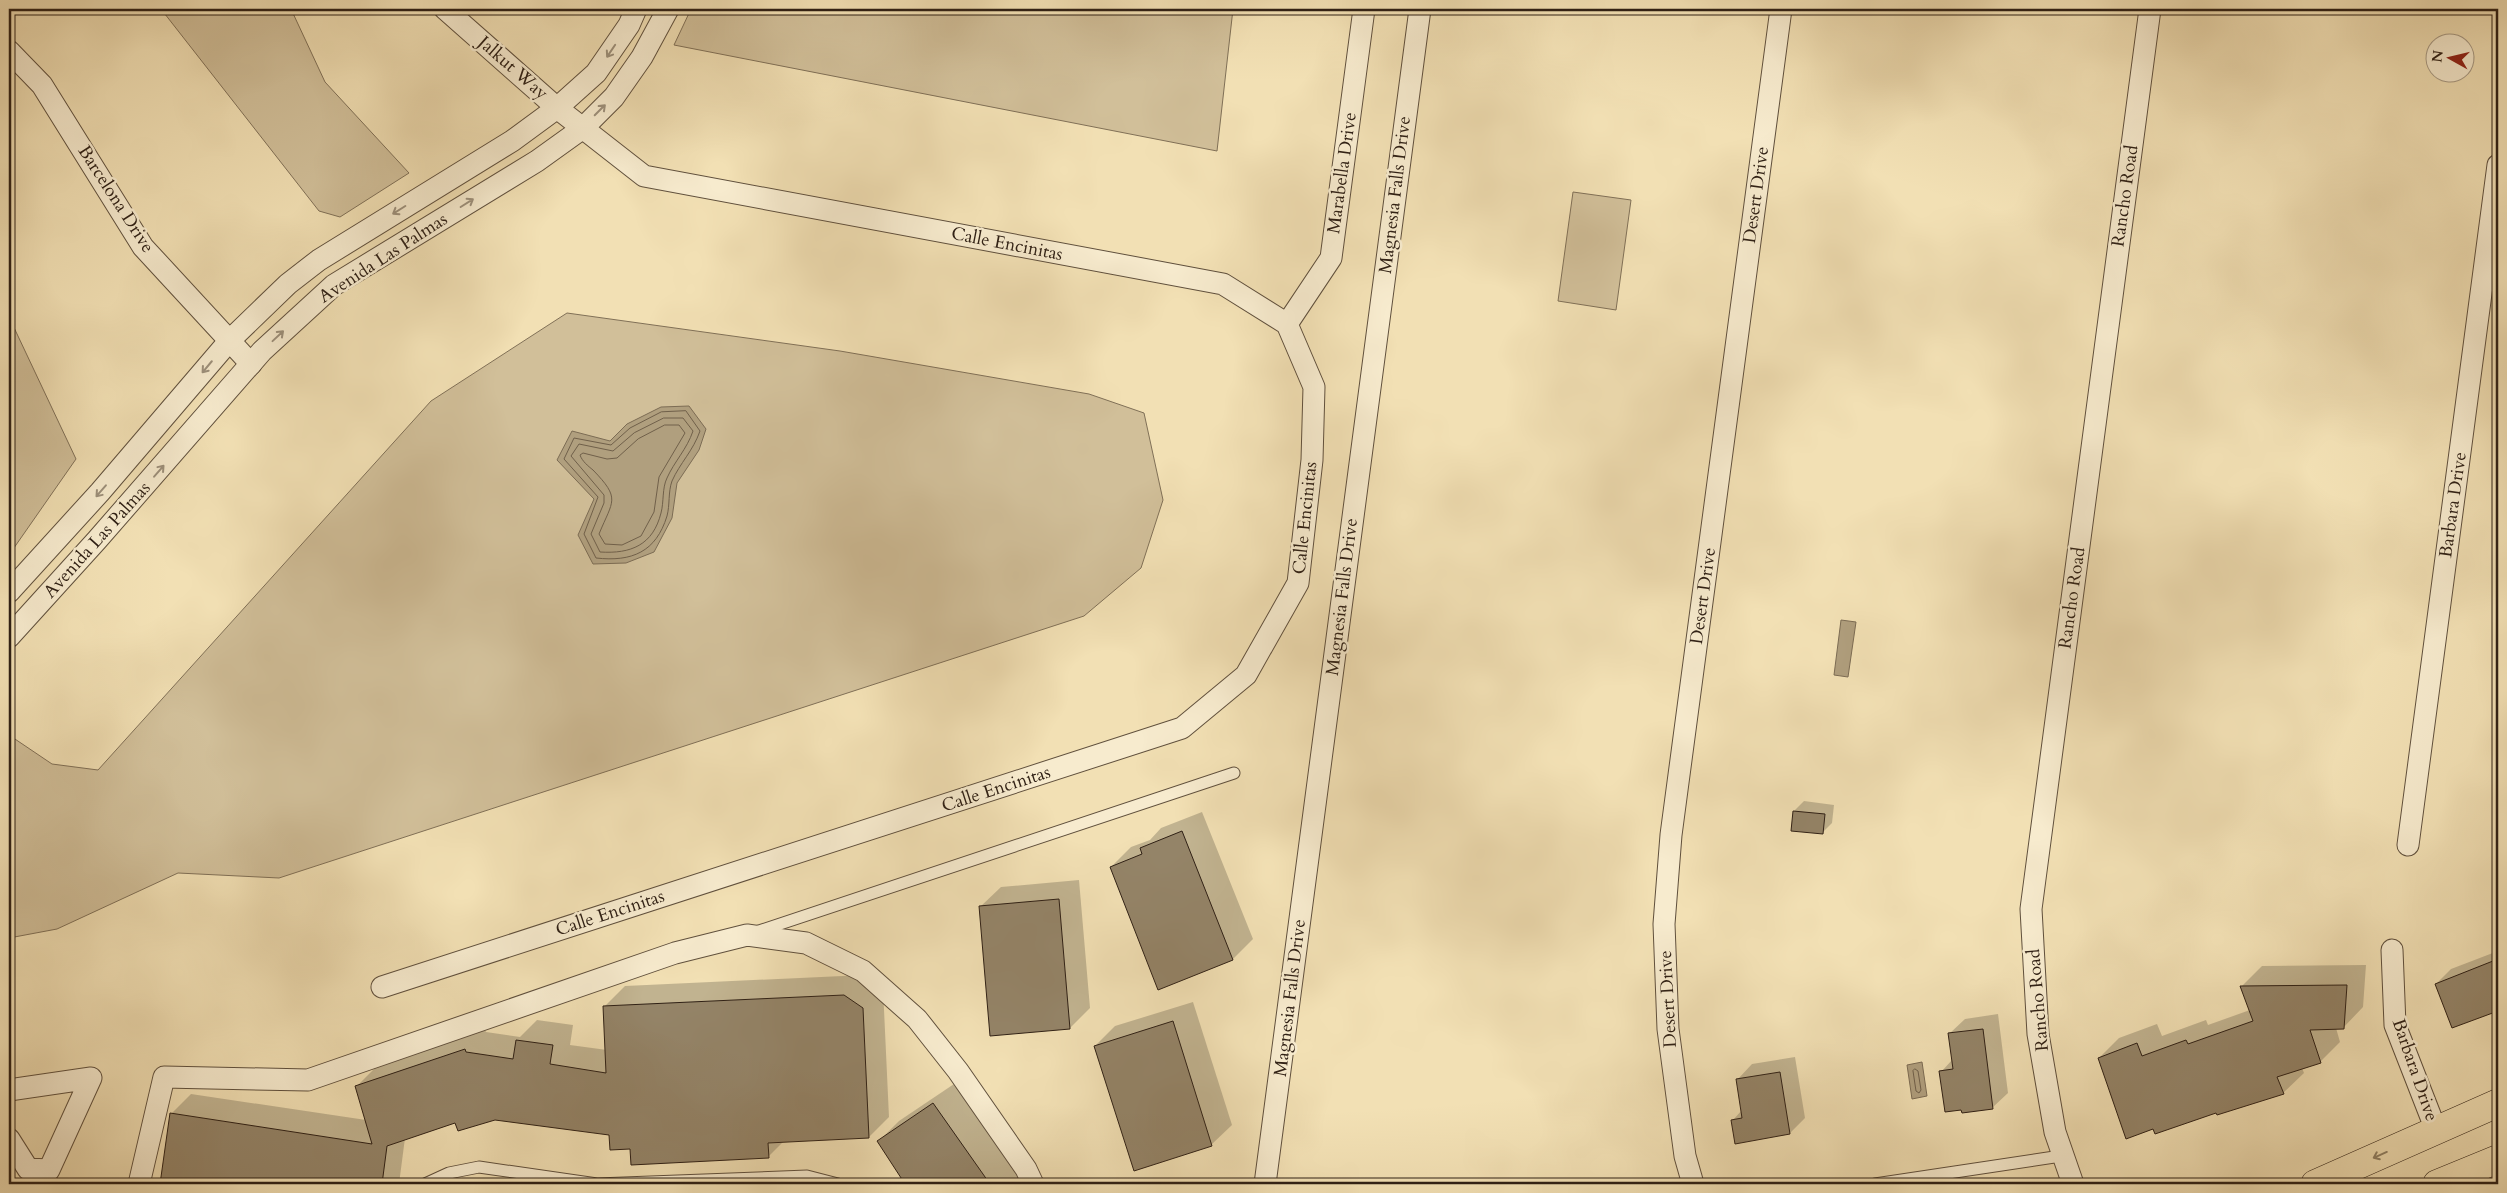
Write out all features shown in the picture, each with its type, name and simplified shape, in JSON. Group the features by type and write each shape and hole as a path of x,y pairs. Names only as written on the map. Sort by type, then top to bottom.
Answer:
{"main road":[{"path":"2315,1184 2498,1103"},
{"path":"2437,1184 2491,1162"}],"street":[{"name":"Jalkut Way","path":"445,9 557,108"},
{"name":"Avenida Las Palmas","path":"9,592 100,492 230,340 288,284 319,260 512,141 557,108 596,73 629,25 636,9"},
{"name":"Avenida Las Palmas","path":"9,637 110,526 251,364 291,323 334,286 537,161 583,128 614,97 642,58 668,9"},
{"name":"Marabella Drive","path":"1287,324 1331,258 1364,9"},
{"name":"Magnesia Falls Drive","path":"1265,1184 1420,9"},
{"name":"Desert Drive","path":"1693,1184 1685,1156 1668,1029 1664,916 1671,835 1781,9"},
{"name":"Rancho Road","path":"2073,1184 2062,1156 2051,1114 2050,1095 2038,1034 2031,909 2150,9"},
{"name":"Barcelona Drive","path":"9,51 42,86 143,246 251,364"},
{"name":"Calle Encinitas","path":"382,987 1182,728 1246,675 1298,583 1312,460 1314,387 1287,324 1222,284 644,176 557,108"},
{"name":"Barbara Drive","path":"2408,845 2498,165"},
{"path":"139,1184 164,1077 308,1080 675,953 747,935 806,944 862,971 917,1019 952,1063 1026,1169 1033,1184"},
{"name":"Barbara Drive","path":"2392,950 2395,1025 2436,1130"},
{"path":"9,1090 91,1078 49,1170 28,1169 9,1139"}],"lane":[{"path":"747,935 1234,773"},
{"path":"1875,1184 2062,1156"},
{"path":"425,1184 449,1173 479,1167 597,1184 807,1176 838,1184"}],"shaded area":[{"path":"161,9 291,9 325,82 409,173 340,217 319,211"},
{"path":"691,9 1233,9 1217,151 674,45"},
{"path":"1573,192 1631,200 1616,310 1558,301"},
{"path":"567,313 840,351 1089,394 1144,413 1163,500 1141,568 1084,616 279,878 178,873 57,929 9,938 9,735 52,764 98,770 431,401"},
{"path":"9,317 76,459 9,555"}],"water":[{"path":"689,406 706,429 699,450 677,483 672,518 654,552 626,563 593,564 578,535 594,499 557,460 572,431 610,441 627,424 661,407"},
{"path":"1841,620 1856,622 1848,677 1834,675"},
{"path":"1922,1062 1927,1096 1912,1099 1907,1065"}],"building":[{"path":"1793,811 1825,814 1823,834 1791,831"},
{"path":"1182,831 1233,960 1158,990 1110,867 1142,854 1140,848"},
{"path":"1059,899 1070,1029 990,1036 979,906"},
{"path":"2498,959 2498,1011 2452,1028 2435,984"},
{"path":"2347,985 2344,1029 2310,1030 2321,1063 2277,1077 2284,1094 2217,1115 2216,1113 2155,1134 2153,1129 2126,1139 2098,1058 2137,1043 2142,1056 2186,1040 2188,1044 2253,1021 2240,986"},
{"path":"844,995 863,1008 869,1138 768,1143 769,1158 631,1165 630,1149 610,1150 609,1135 495,1120 458,1131 455,1123 387,1146 382,1184 160,1184 170,1113 372,1144 355,1086 465,1049 466,1052 513,1059 516,1040 553,1045 550,1064 606,1073 603,1006"},
{"path":"1173,1021 1212,1146 1134,1171 1094,1046"},
{"path":"1983,1029 1993,1109 1962,1113 1961,1110 1945,1112 1939,1071 1953,1069 1948,1033"},
{"path":"1780,1072 1790,1134 1735,1144 1731,1120 1742,1118 1736,1079"},
{"path":"933,1103 990,1184 905,1184 877,1141"}]}
